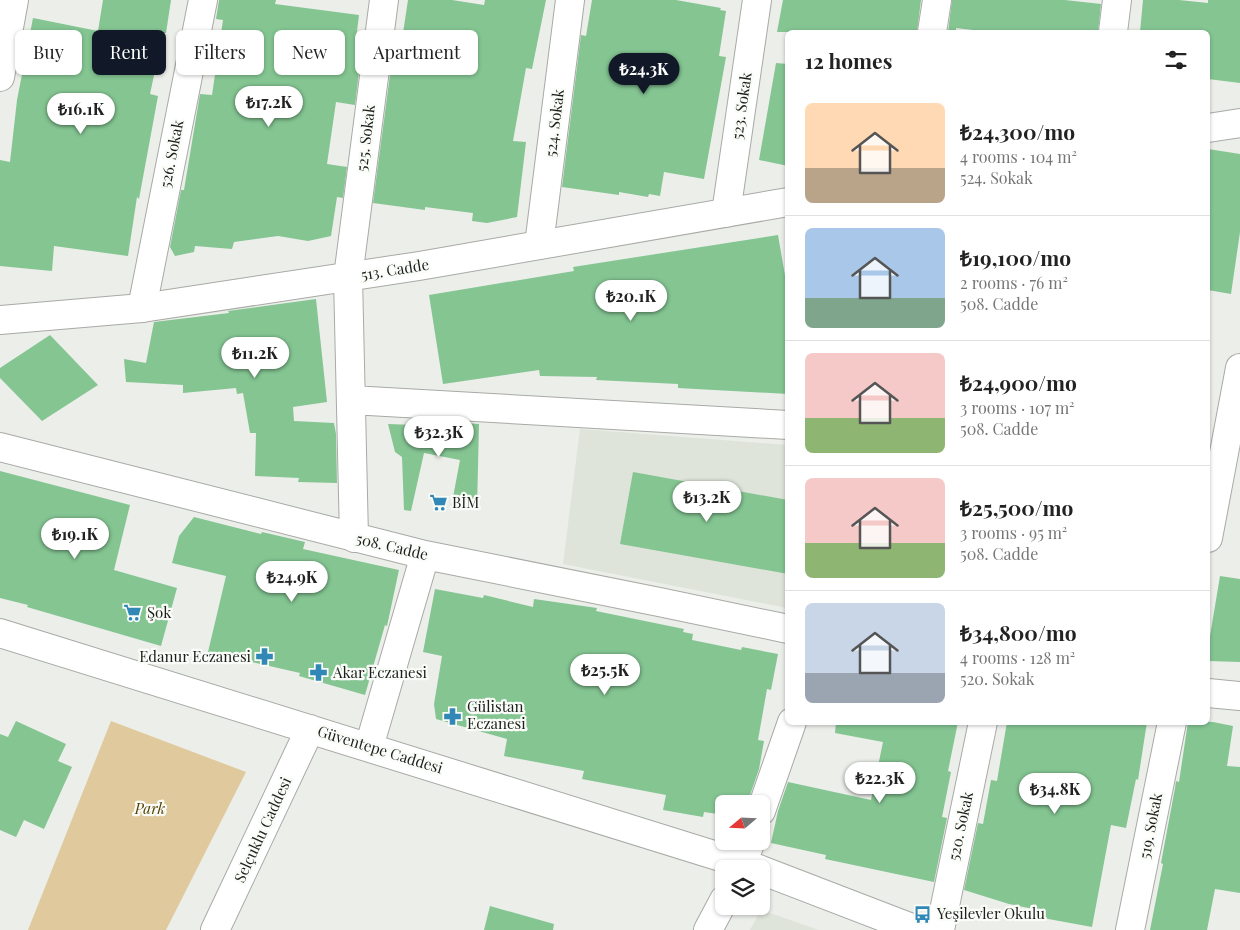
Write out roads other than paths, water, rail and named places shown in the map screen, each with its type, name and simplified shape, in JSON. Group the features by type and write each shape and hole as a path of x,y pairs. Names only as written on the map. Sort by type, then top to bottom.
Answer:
{"street":[{"path":"0,77 14,0"},
{"name":"526. Sokak","path":"142,308 203,0"},
{"name":"525. Sokak","path":"354,538 348,277 384,0"},
{"name":"524. Sokak","path":"539,245 570,0"},
{"name":"523. Sokak","path":"726,212 757,0"},
{"path":"932,30 937,0"},
{"path":"1113,30 1117,0"},
{"path":"1210,128 1240,123"},
{"name":"513. Cadde","path":"0,320 142,308 419,266 785,202"},
{"path":"1210,527 1240,368"},
{"path":"351,400 785,425"},
{"name":"508. Cadde","path":"0,447 425,555 785,629"},
{"path":"369,747 425,555"},
{"name":"Güventepe Caddesi","path":"0,633 744,860"},
{"path":"1210,693 1240,696"},
{"path":"767,795 791,725"},
{"name":"520. Sokak","path":"940,930 982,725"},
{"name":"519. Sokak","path":"1130,930 1171,725"},
{"name":"Selçuklu Caddesi","path":"215,930 310,729"},
{"name":"Güventepe Caddesi","path":"770,870 917,930"},
{"path":"708,930 716,915"}],"place":[{"name":"BİM","path":"438,503"},
{"name":"Şok","path":"133,613"},
{"name":"Edanur Eczanesi","path":"265,657"},
{"name":"Akar Eczanesi","path":"319,673"},
{"name":"Gülistan Eczanesi","path":"453,716"},
{"name":"Yeşilevler Okulu","path":"923,914"}],"park label":[{"name":"Park","path":"150,809"}]}
